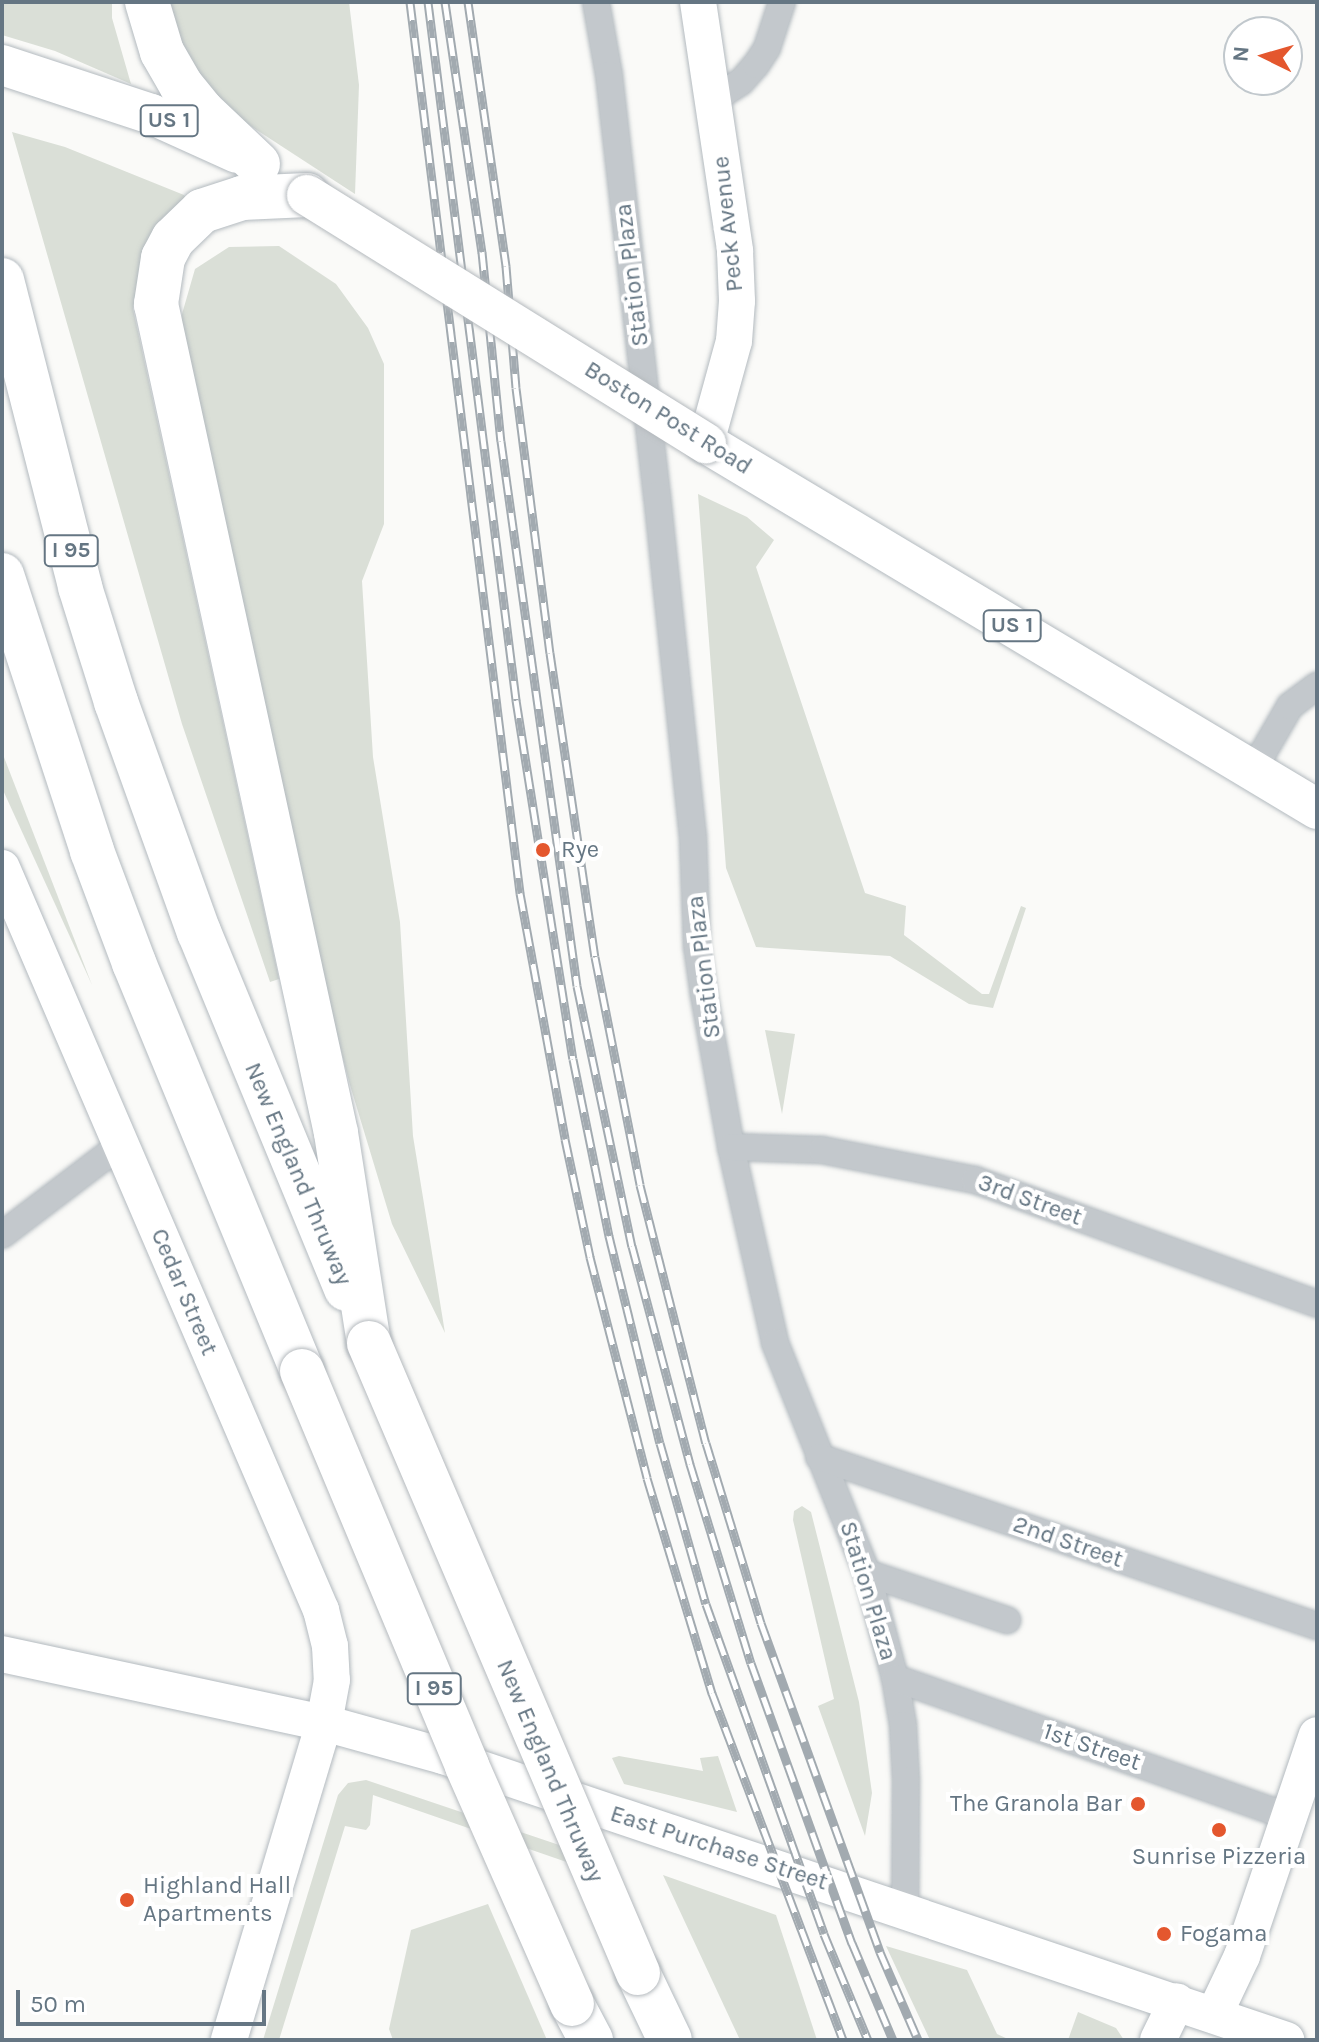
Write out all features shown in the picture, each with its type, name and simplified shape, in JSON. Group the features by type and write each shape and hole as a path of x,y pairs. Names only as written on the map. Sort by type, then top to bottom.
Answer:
{"highway":[{"path":"147,2 162,52 181,85 202,111 258,164"},
{"path":"307,195 242,198 202,211 173,239 163,258 156,304 336,1133 369,1343"},
{"name":"New England Thruway","path":"2,280 80,587 121,716 204,946 369,1343 638,1973 670,2040"},
{"name":"I 95","path":"2,575 113,907 179,1076 467,1766 582,2022"}],"main road":[{"name":"Boston Post Road","path":"2,65 205,136 258,164 706,443 1317,809"}],"street":[{"name":"Station Plaza","path":"596,2 610,90 662,543 693,837 697,946 731,1147 775,1343 867,1573 895,1678 903,1725 906,1780 905,1909"},
{"name":"Peck Avenue","path":"698,2 735,251 737,301 734,341 706,443"},
{"path":"713,100 741,82 756,65 767,48 782,2"},
{"path":"1253,770 1290,706 1317,686"},
{"name":"Cedar Street","path":"2,868 54,982 120,1145 321,1610 330,1646 332,1680 324,1723 229,2040"},
{"path":"2,1235 120,1145"},
{"name":"3rd Street","path":"731,1147 822,1150 975,1180 1317,1304"},
{"name":"2nd Street","path":"819,1457 1317,1626"},
{"path":"867,1573 1007,1620"},
{"name":"East Purchase Street","path":"2,1654 324,1723 443,1756 905,1909 1286,2040"},
{"name":"1st Street","path":"895,1678 1290,1817"},
{"path":"1214,2015 1242,1956 1317,1735"},
{"path":"1158,2040 1177,2001"}],"shaded area":[{"path":"2,2 112,2 112,18 131,84 55,51 2,35"},
{"path":"163,2 349,2 359,85 355,194 197,91"},
{"path":"12,132 65,147 184,195 190,205 140,267 133,309 279,979 270,982 182,724"},
{"path":"279,246 336,284 368,328 384,364 384,524 362,581 373,757 400,922 413,1136 445,1333 392,1224 350,1085 300,896 179,357 182,314 195,269 229,247"},
{"path":"698,494 747,517 774,540 756,567 865,893 906,906 904,935 982,994 989,994 1021,906 1026,908 993,1008 969,1004 890,956 756,947 726,868"},
{"path":"2,752 92,985 2,788"},
{"path":"765,1030 795,1034 782,1114"},
{"path":"802,1506 811,1512 859,1702 872,1793 865,1836 818,1706 834,1699 793,1520 794,1511"},
{"path":"619,1756 703,1771 700,1758 718,1756 737,1812 624,1784 612,1758"},
{"path":"366,1780 571,1849 581,1867 373,1795 370,1825 366,1830 345,1826 279,2040 263,2040 338,1795 348,1783"},
{"path":"663,1875 776,1915 817,2040 740,2040"},
{"path":"488,1904 547,2040 393,2040 389,2029 411,1930"},
{"path":"886,1946 967,1970 997,2034 1010,2040 930,2040"},
{"path":"1078,2012 1116,2028 1124,2040 1068,2040"}],"railway":[{"path":"410,2 520,893 590,1257 647,1478 712,1693 843,2040"},
{"path":"428,2 516,700 573,1059 609,1236 660,1443 706,1604 824,1934 868,2040"},
{"path":"445,2 482,252 501,441 577,986 632,1246 690,1464 751,1663 852,1943 893,2040"},
{"path":"468,2 506,266 516,388 550,653 595,957 640,1185 706,1443 761,1623 880,1952 918,2040"}],"place":[{"name":"Rye","path":"543,850"},
{"name":"The Granola Bar","path":"1138,1804"},
{"name":"Sunrise Pizzeria","path":"1219,1830"},
{"name":"Highland Hall Apartments","path":"127,1900"},
{"name":"Fogama","path":"1164,1934"}]}
